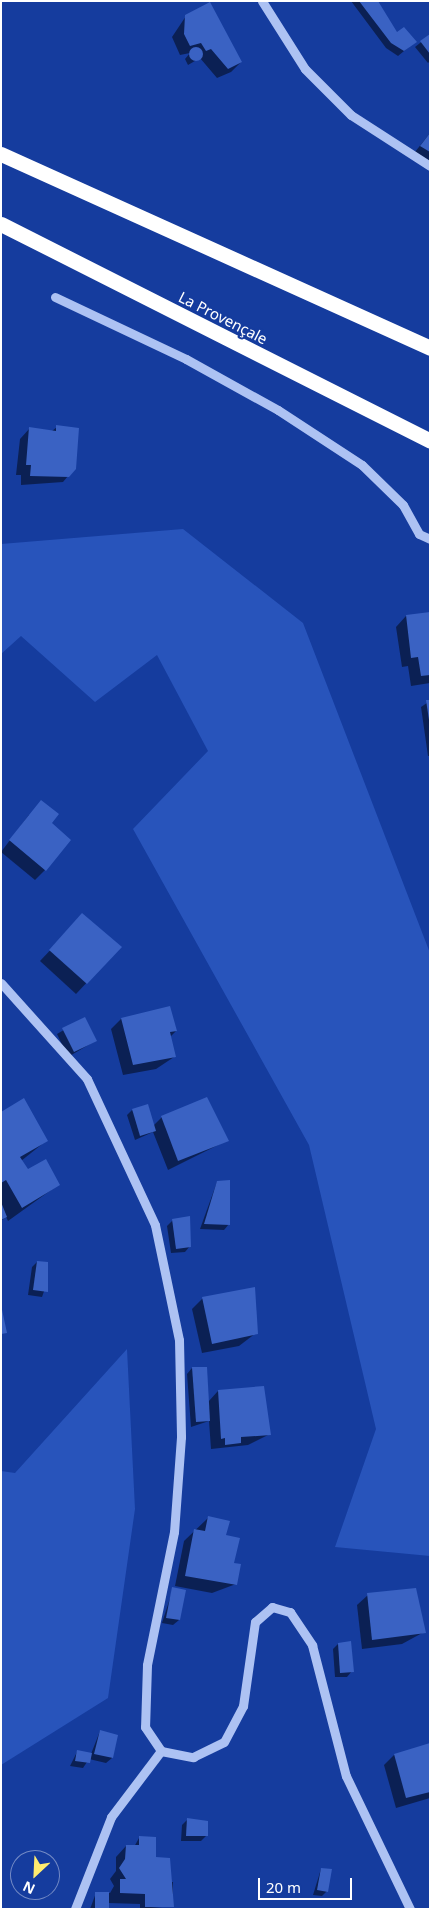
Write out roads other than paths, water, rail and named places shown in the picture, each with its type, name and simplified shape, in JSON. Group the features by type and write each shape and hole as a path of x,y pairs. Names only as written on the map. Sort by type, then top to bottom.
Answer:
{"highway":[{"path":"1,154 430,348"},
{"name":"La Provençale","path":"1,224 316,385 430,440"}],"street":[{"path":"262,1 318,82 351,115 430,166"},
{"path":"54,297 186,359 286,415 362,465 402,505 419,534 430,539"},
{"path":"1,983 87,1079 155,1225 179,1340 181,1437 174,1532 147,1665 145,1727 161,1751 193,1758 224,1742 243,1706 256,1622 272,1607 290,1612 312,1645 346,1776 410,1909"},
{"path":"75,1909 111,1817 161,1751"}]}
